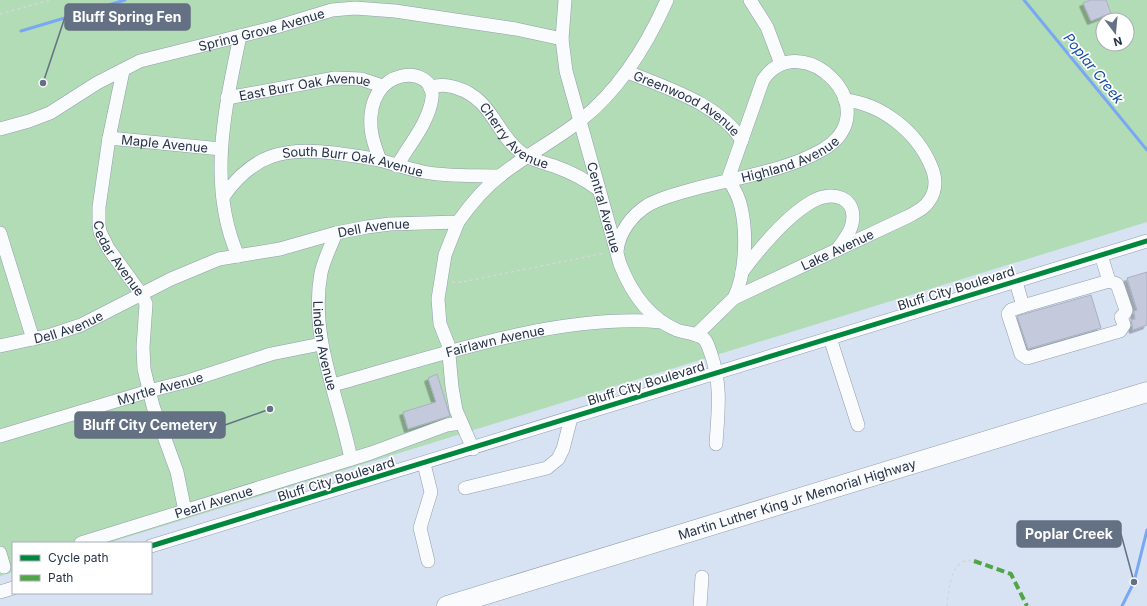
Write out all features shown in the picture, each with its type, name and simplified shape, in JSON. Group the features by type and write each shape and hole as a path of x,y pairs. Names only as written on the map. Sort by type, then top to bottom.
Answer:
{"highway":[{"name":"Martin Luther King Jr Memorial Highway","path":"447,606 1147,392"},
{"name":"Martin Luther King Jr Memorial Highway","path":"484,606 1147,405"}],"street":[{"name":"Central Avenue","path":"565,0 562,39 566,71 617,251 630,286 644,306 662,322 677,330 696,335"},
{"path":"473,449 460,422 453,393 449,352 438,312 439,280 449,242 458,222 479,196 500,176 580,121 603,101 628,72 667,0"},
{"path":"750,0 767,27 781,64"},
{"name":"Spring Grove Avenue","path":"0,129 29,121 50,113 97,83 140,61 240,36 332,10 355,8 395,11 516,29 562,39"},
{"path":"238,256 227,228 223,197 221,149 227,98 240,36"},
{"name":"Highland Avenue","path":"617,251 618,242 627,225 648,206 674,194 791,164 822,150 832,143 843,130 847,116 845,100 834,80 822,69 798,62 781,64 768,73 763,80 728,179"},
{"name":"Cedar Avenue","path":"123,71 109,138 99,207 100,232 116,260 142,295 147,310 143,356 149,391 175,467 185,511"},
{"name":"Greenwood Avenue","path":"628,72 712,110 730,126 742,140"},
{"path":"380,160 370,126 373,106 382,86 394,78 408,75 421,79 430,88 432,99 427,115 397,166"},
{"name":"East Burr Oak Avenue","path":"227,98 335,78 361,79 382,86"},
{"name":"Cherry Avenue","path":"430,88 449,85 478,98 509,140 528,157 585,179 599,190"},
{"name":"Lake Avenue","path":"734,298 920,210 930,200 933,193 935,179 930,162 920,145 906,129 872,108 845,100"},
{"name":"Maple Avenue","path":"109,138 221,149"},
{"name":"South Burr Oak Avenue","path":"223,197 238,178 246,171 262,159 281,152 312,150 380,160 397,166 439,174 500,176"},
{"path":"716,444 719,393 718,373 707,343 702,337 696,335 734,298 738,290 742,272 743,222 738,198 728,179"},
{"path":"742,272 776,232 795,215 813,201 829,195 836,195 846,201 850,206 853,218 850,230 837,250"},
{"name":"Dell Avenue","path":"0,346 33,339 81,325 188,271 220,259 280,249 336,233 390,224 458,222"},
{"path":"0,233 33,339"},
{"name":"Linden Avenue","path":"336,233 324,262 320,278 321,344 351,459"},
{"name":"Bluff City Boulevard","path":"152,546 473,449 1147,241"},
{"path":"1101,255 1109,281"},
{"path":"1109,281 1117,284 1126,310 1126,313 1121,317 1124,326 1120,331 1027,358 1021,354 1008,314 1011,310 1109,281"},
{"path":"1016,282 1023,306"},
{"name":"Fairlawn Avenue","path":"333,386 449,352 516,336 569,326 628,321 662,322"},
{"path":"830,338 858,425"},
{"name":"Myrtle Avenue","path":"0,436 149,391 188,381 271,354 321,344"},
{"path":"465,488 547,468 558,460 563,449 571,418"},
{"name":"Pearl Avenue","path":"85,542 351,459 439,427 460,422"},
{"path":"424,464 431,492 420,528 428,561"},
{"path":"0,553 6,566"},
{"path":"700,606 702,577"},
{"path":"0,592 12,588"}],"path":[{"path":"0,14 50,0"},
{"path":"439,280 462,282 617,251"},
{"path":"947,606 950,584 954,572 966,561 974,561"}],"green space":[{"path":"0,0 1147,0 1147,222 111,542 12,542 12,572 0,576"}],"building":[{"path":"1090,0 1106,0 1111,12 1095,12 1095,19 1091,21 1083,3"},
{"path":"1147,272 1147,325 1133,330 1131,320 1135,319 1134,311 1137,310 1127,278"},
{"path":"1091,295 1101,328 1028,349 1017,316"},
{"path":"437,374 450,416 408,429 403,412 436,402 428,378"}],"waterway":[{"path":"21,31 125,0"},
{"name":"Poplar Creek","path":"1024,0 1147,150"},
{"name":"Poplar Creek","path":"1122,606 1134,582 1147,530"}],"marked path":[{"path":"974,561 1011,574 1027,606"}],"cycle path":[{"path":"152,546 1147,241"}],"place":[{"name":"Bluff Spring Fen","path":"43,83"},
{"name":"Bluff City Cemetery","path":"270,409"},
{"name":"Poplar Creek","path":"1134,582"}]}
